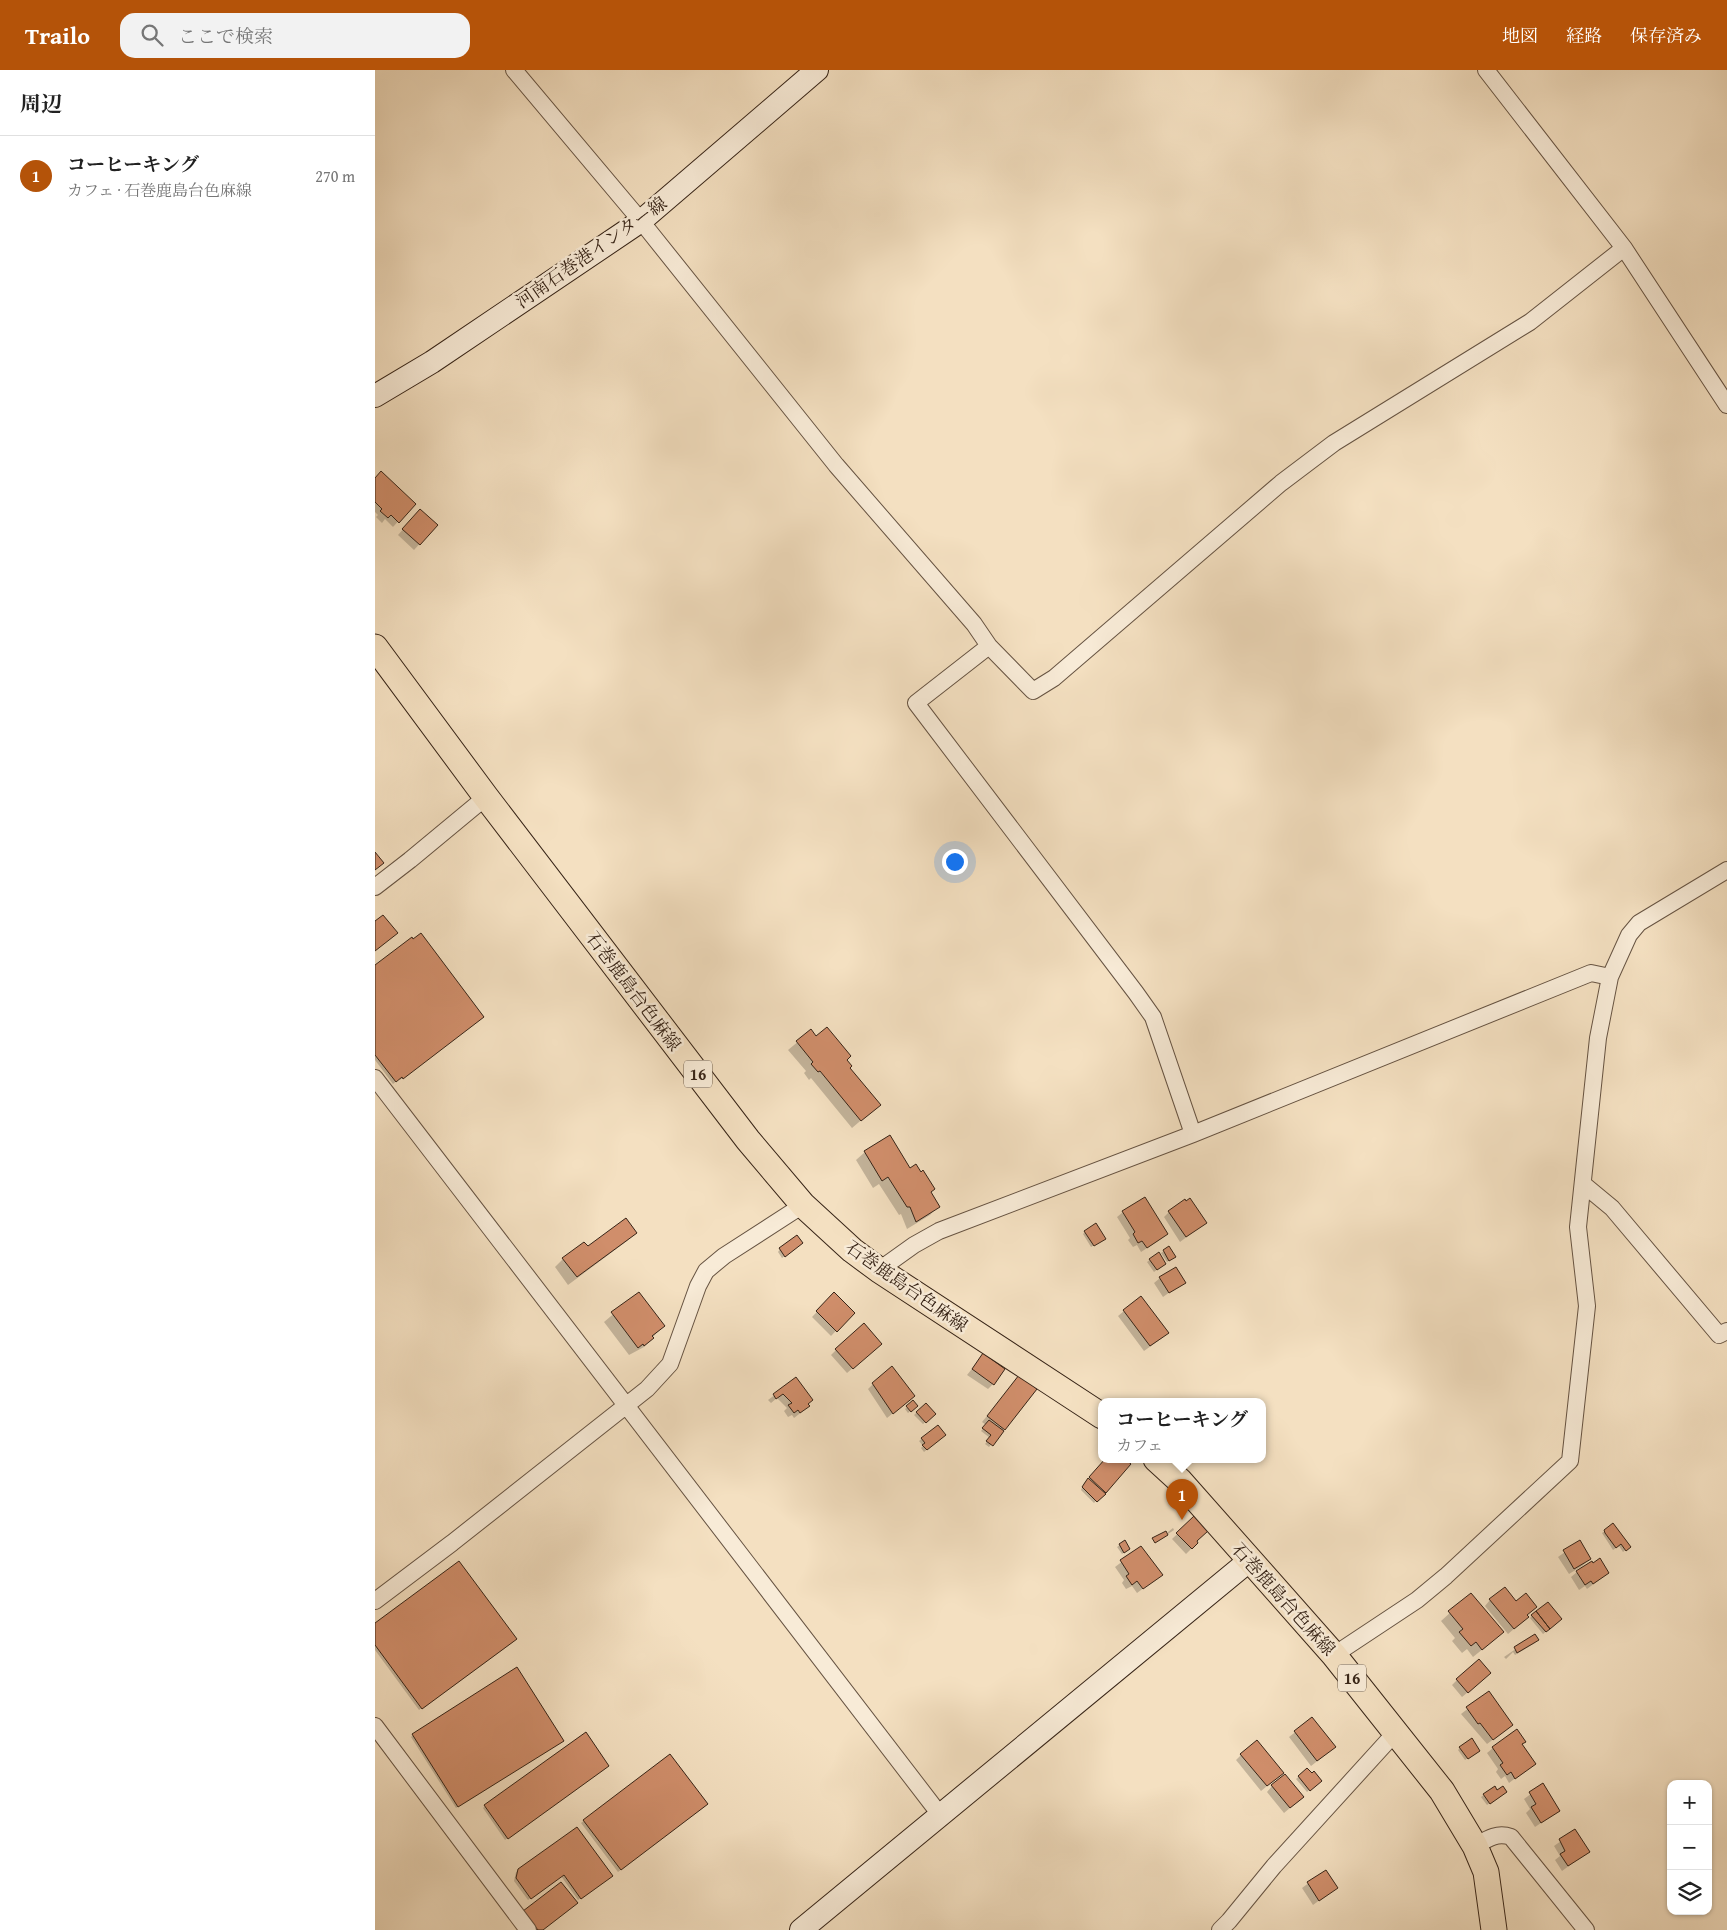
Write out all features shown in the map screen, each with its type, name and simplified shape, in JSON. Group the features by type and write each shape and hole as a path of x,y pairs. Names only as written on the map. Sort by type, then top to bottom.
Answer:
{"main road":[{"name":"石巻鹿島台色麻線","path":"375,647 486,797 748,1140 803,1206 852,1250 879,1270 1098,1413"},
{"name":"石巻鹿島台色麻線","path":"1160,1463 1180,1481 1334,1655 1442,1791 1475,1846 1485,1872 1494,1930"}],"street":[{"path":"514,70 641,221 836,465 974,624 989,646 1033,691 1054,678 1281,483 1334,444 1530,322 1623,248"},
{"name":"河南石巻港インター線","path":"375,396 432,362 641,221 817,70"},
{"path":"1486,70 1623,248 1727,405"},
{"path":"989,646 916,703 1137,992 1153,1017 1193,1134"},
{"path":"375,887 486,797"},
{"path":"1334,1655 1417,1600 1446,1576 1570,1461 1587,1306 1578,1227 1598,1038 1610,977 1629,935 1639,923 1727,870"},
{"path":"879,1270 914,1245 939,1231 1193,1134 1591,973 1610,977"},
{"path":"375,1078 941,1816"},
{"path":"1583,1184 1612,1208 1719,1335 1727,1331"},
{"path":"375,1601 626,1407 659,1378 670,1364 698,1286 706,1271 724,1256 803,1206"},
{"path":"801,1930 1250,1560"},
{"path":"375,1726 528,1930"},
{"path":"1220,1930 1274,1866 1395,1733"},
{"path":"1475,1846 1503,1834 1511,1837 1586,1930"}],"building":[{"path":"381,471 416,504 399,523 391,515 388,518 380,511 382,509 375,502 375,478"},
{"path":"420,509 438,525 420,545 402,529"},
{"path":"375,852 384,863 375,870"},
{"path":"383,915 398,933 375,951 375,921"},
{"path":"421,933 484,1017 403,1079 402,1077 396,1082 375,1055 375,965 412,937 413,939"},
{"path":"827,1027 851,1056 847,1060 852,1066 850,1068 881,1105 861,1121 820,1071 818,1072 811,1064 813,1062 796,1041 811,1029 816,1036"},
{"path":"890,1135 910,1168 916,1164 921,1172 923,1170 935,1189 931,1192 940,1207 916,1222 910,1207 907,1207 888,1177 882,1181 864,1151"},
{"path":"1145,1197 1168,1234 1147,1248 1142,1241 1138,1243 1133,1234 1135,1232 1122,1211"},
{"path":"1190,1198 1207,1223 1186,1237 1168,1211 1185,1199 1186,1201"},
{"path":"626,1218 637,1233 577,1277 562,1258 584,1242 588,1246"},
{"path":"1096,1223 1106,1239 1094,1246 1084,1231"},
{"path":"797,1235 803,1243 785,1257 779,1248"},
{"path":"1169,1246 1176,1257 1169,1261 1163,1250"},
{"path":"1159,1252 1166,1264 1157,1270 1149,1259"},
{"path":"1176,1267 1186,1283 1169,1293 1159,1277"},
{"path":"639,1292 665,1326 652,1336 654,1338 638,1348 611,1312"},
{"path":"834,1292 855,1313 837,1332 816,1311"},
{"path":"1141,1296 1169,1333 1150,1346 1123,1310"},
{"path":"864,1323 882,1344 853,1369 835,1349"},
{"path":"983,1353 1005,1369 994,1385 972,1369"},
{"path":"892,1366 915,1396 893,1414 872,1383"},
{"path":"1019,1375 1037,1389 1005,1430 987,1416"},
{"path":"796,1377 813,1400 808,1404 810,1406 800,1413 798,1410 794,1413 788,1405 792,1403 783,1394 776,1399 773,1394"},
{"path":"913,1400 918,1406 911,1412 906,1406"},
{"path":"926,1403 936,1414 926,1423 916,1412"},
{"path":"989,1420 1004,1431 993,1446 986,1441 991,1435 982,1428"},
{"path":"938,1425 946,1435 927,1450 922,1445 925,1443 921,1438"},
{"path":"1101,1463 1131,1464 1106,1493 1089,1477"},
{"path":"1088,1478 1106,1494 1097,1502 1082,1487"},
{"path":"1194,1516 1208,1531 1197,1541 1198,1543 1192,1549 1176,1533"},
{"path":"1613,1523 1631,1547 1626,1551 1621,1544 1616,1548 1605,1533 1604,1530"},
{"path":"1166,1531 1168,1535 1155,1543 1152,1538"},
{"path":"1125,1540 1130,1549 1124,1553 1119,1544"},
{"path":"1580,1540 1591,1559 1574,1569 1563,1550"},
{"path":"1141,1546 1163,1575 1143,1589 1137,1581 1132,1585 1126,1576 1129,1574 1120,1560"},
{"path":"1600,1558 1609,1573 1593,1584 1591,1581 1585,1585 1576,1571"},
{"path":"459,1561 517,1639 422,1709 375,1645 375,1623"},
{"path":"1505,1587 1516,1601 1526,1593 1537,1607 1527,1615 1529,1617 1514,1629 1489,1599"},
{"path":"1471,1593 1504,1632 1482,1650 1476,1642 1471,1646 1459,1632 1463,1629 1448,1611"},
{"path":"1548,1602 1562,1619 1550,1629 1536,1611"},
{"path":"1536,1611 1550,1629 1546,1632 1531,1615"},
{"path":"1535,1634 1539,1640 1517,1653 1514,1647"},
{"path":"1479,1659 1491,1673 1468,1693 1456,1679"},
{"path":"517,1667 564,1741 458,1807 412,1734"},
{"path":"1489,1691 1513,1725 1493,1740 1466,1707"},
{"path":"1312,1717 1336,1747 1317,1761 1294,1731"},
{"path":"1517,1729 1526,1742 1522,1744 1536,1764 1515,1779 1511,1772 1507,1775 1500,1765 1503,1763 1492,1747"},
{"path":"586,1732 609,1766 508,1839 484,1805"},
{"path":"1472,1738 1480,1751 1468,1759 1459,1747"},
{"path":"1257,1740 1284,1773 1267,1786 1240,1754"},
{"path":"670,1754 708,1804 621,1870 583,1820"},
{"path":"1307,1768 1312,1773 1314,1771 1322,1781 1310,1791 1298,1776"},
{"path":"1285,1774 1304,1797 1290,1808 1271,1785"},
{"path":"1543,1783 1560,1811 1541,1823 1531,1807 1536,1804 1529,1792"},
{"path":"1495,1786 1497,1790 1503,1786 1507,1792 1490,1804 1483,1794"},
{"path":"577,1827 613,1876 581,1899 564,1875 531,1899 516,1878 518,1869"},
{"path":"1575,1829 1590,1852 1568,1866 1560,1854 1565,1851 1559,1839"},
{"path":"1326,1870 1338,1888 1319,1901 1307,1882"},
{"path":"561,1882 578,1903 543,1930 538,1930 523,1911"}],"place":[{"name":"コーヒーキング","path":"1182,1520"}]}
